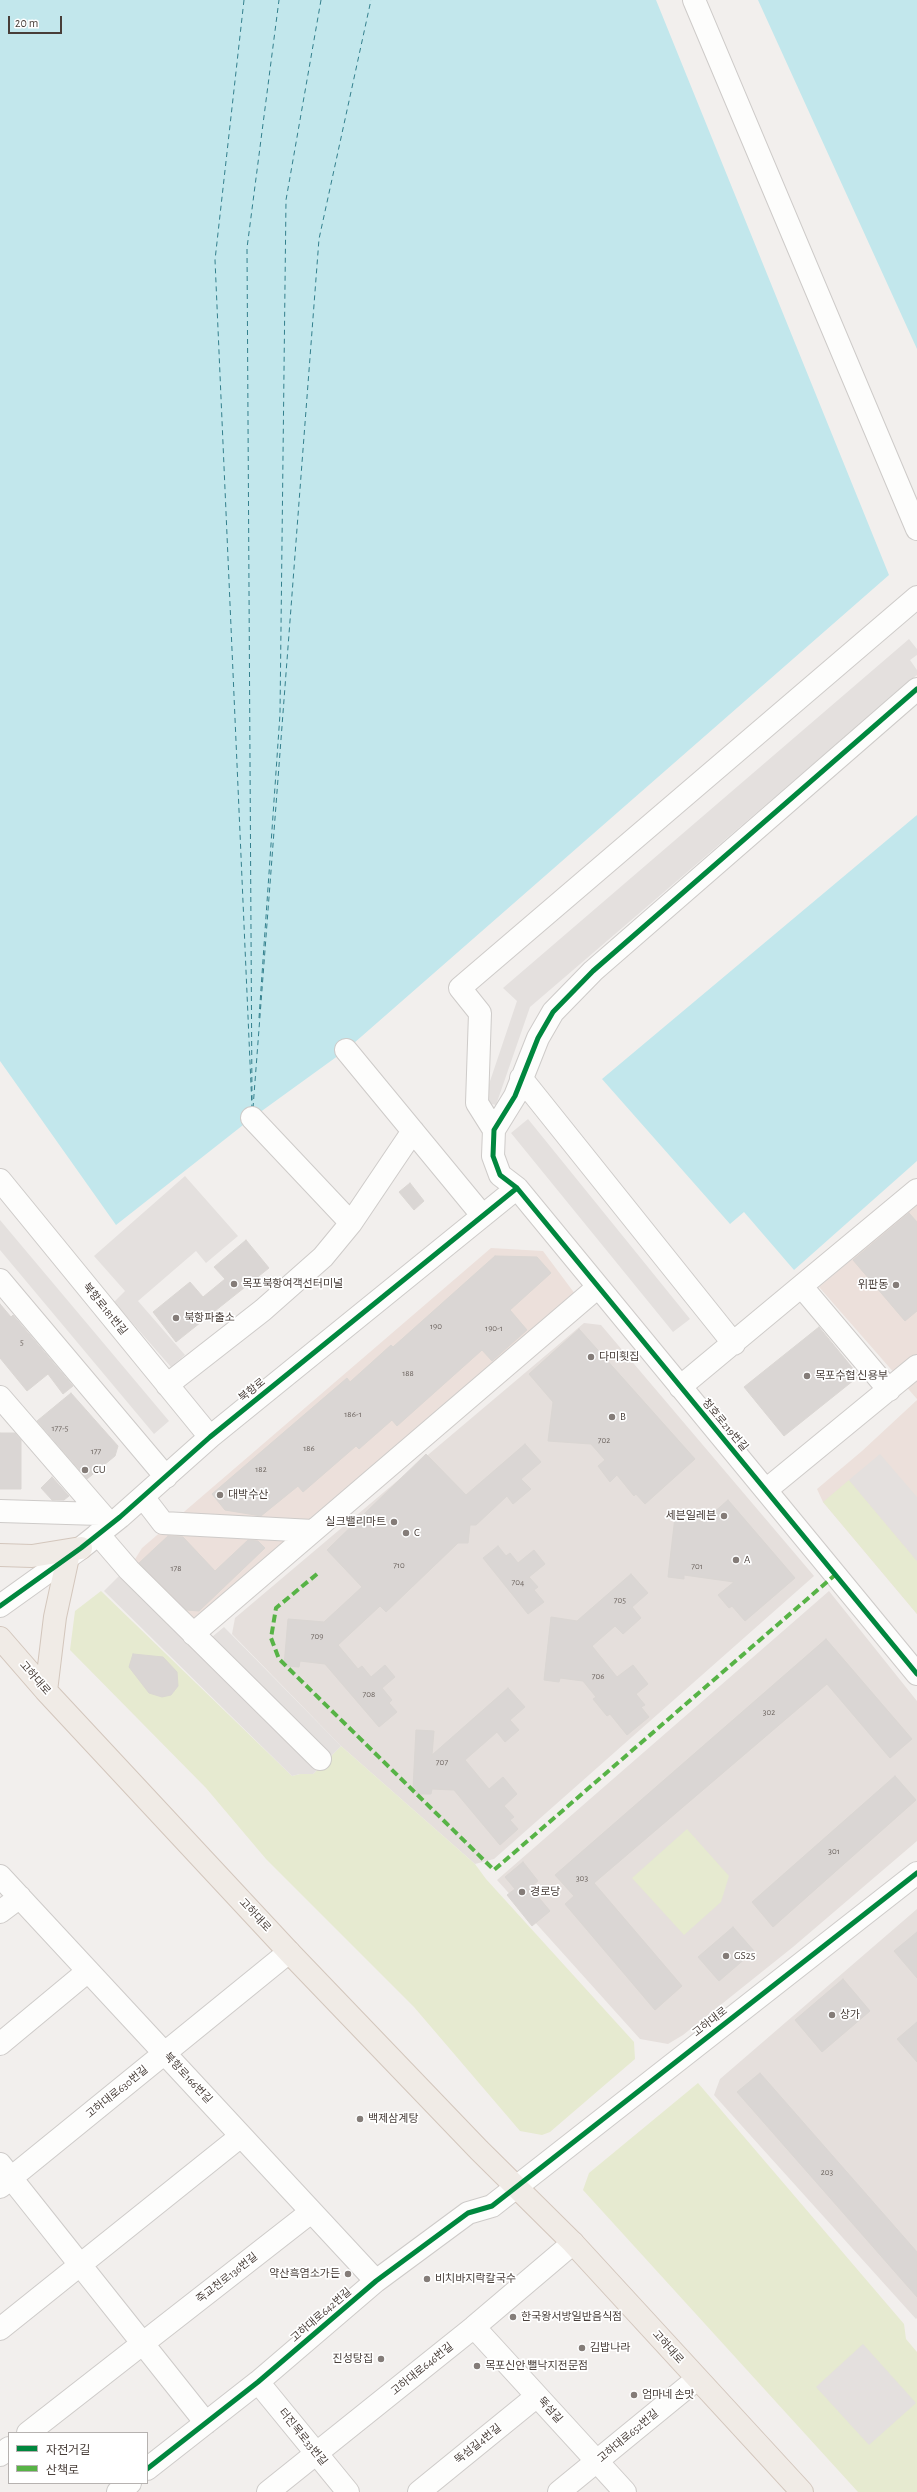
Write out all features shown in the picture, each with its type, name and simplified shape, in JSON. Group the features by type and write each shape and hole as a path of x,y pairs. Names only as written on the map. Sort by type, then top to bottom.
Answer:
{"main road":[{"path":"0,1555 32,1556 75,1553 55,1617 46,1691"},
{"name":"고하대로","path":"0,1638 46,1691 289,1952 516,2187 573,2243 802,2492"}],"street":[{"path":"694,0 917,529"},
{"path":"917,597 460,988 480,1014 477,1103 494,1130 515,1096 538,1038 554,1012 593,971 917,689"},
{"path":"346,1050 482,1215"},
{"path":"521,1078 734,1344"},
{"path":"252,1118 351,1223"},
{"name":"청호로219번길","path":"494,1130 493,1156 500,1175 517,1188 917,1674"},
{"path":"167,1385 263,1310 323,1257 351,1223 413,1131"},
{"name":"북항로181번길","path":"0,1180 210,1437"},
{"name":"북항로","path":"0,1606 75,1553 103,1524 143,1497 210,1437 517,1188"},
{"path":"680,1387 734,1344 917,1190"},
{"path":"0,1280 166,1477"},
{"path":"193,1634 598,1287"},
{"path":"802,1287 889,1390"},
{"path":"766,1490 917,1366"},
{"path":"0,1397 103,1524 129,1570 320,1759"},
{"path":"143,1497 163,1523 314,1531"},
{"path":"0,1511 103,1524"},
{"name":"고하대로","path":"516,2187 917,1873"},
{"name":"북항로166번길","path":"0,1876 376,2281"},
{"path":"0,1912 20,1897"},
{"name":"고하대로630번길","path":"4,2176 164,2053 289,1952"},
{"path":"0,2044 88,1971"},
{"path":"0,2329 241,2136"},
{"path":"4,2176 80,2265 206,2423"},
{"name":"고하대로642번길","path":"148,2468 258,2382 376,2281 468,2213 492,2206 516,2187"},
{"name":"죽교천로136번길","path":"29,2432 311,2212"},
{"name":"고하대로646번길","path":"268,2492 474,2327 573,2243"},
{"name":"뚝섬길","path":"474,2327 625,2492"},
{"name":"고하대로652번길","path":"559,2492 697,2379"},
{"name":"터진목로33번길","path":"258,2382 348,2492"},
{"name":"뚝섬길4번길","path":"420,2492 537,2396"},
{"path":"0,2455 8,2449"},
{"path":"118,2492 129,2484"}],"shaded area":[{"path":"909,639 917,649 917,655 910,660 917,670 917,675 530,1007 496,1105 483,1102 517,1001 503,988"},
{"path":"528,1119 690,1319 673,1332 511,1133"},
{"path":"185,1176 238,1236 206,1263 196,1251 138,1301 185,1355 171,1367 114,1302 125,1291 94,1256"},
{"path":"917,1204 917,1399 819,1287"},
{"path":"0,1220 169,1421 154,1434 0,1250"},
{"path":"491,1248 543,1251 587,1310 206,1635 132,1564 142,1548"},
{"path":"584,1323 601,1325 814,1576 494,1859 475,1864 341,1746 232,1634 235,1618"},
{"path":"917,1400 917,1614 823,1502 817,1489 862,1451"},
{"path":"880,1454 917,1497 917,1561 849,1480"},
{"path":"125,1570 206,1642 224,1627 341,1746 313,1774 300,1774 292,1776 104,1591"},
{"path":"829,1591 917,1701 917,1841 793,1947 683,2035 668,2044 640,2039 497,1880"},
{"path":"917,1909 916,2319 714,2095 720,2079"},
{"path":"863,2344 916,2403 869,2445 816,2387"}],"green space":[{"path":"849,1480 917,1561 917,1614 823,1502"},
{"path":"101,1591 292,1776 300,1774 313,1774 341,1746 475,1864 486,1879 634,2042 635,2059 550,2132 542,2135 520,2131 414,2007 266,1859 206,1788 70,1650 75,1611"},
{"path":"687,1829 729,1876 721,1902 684,1935 632,1878"},
{"path":"698,2083 904,2324 906,2339 917,2352 917,2492 858,2492 583,2190 589,2173"}],"water":[{"path":"0,0 656,0 889,575 346,1050 252,1118 116,1225 0,1061"},
{"path":"758,0 917,0 917,349"},
{"path":"917,815 917,1161 794,1270 744,1212 730,1224 602,1079"}],"building":[{"path":"410,1183 424,1201 414,1210 399,1192"},
{"name":"위판동","path":"909,1213 917,1222 917,1311 905,1321 853,1260"},
{"name":"목포북항여객선터미널","path":"246,1240 269,1268 176,1342 153,1312 190,1282 203,1297 225,1279 214,1267"},
{"path":"495,1256 537,1257 551,1273 510,1310 527,1330 492,1361 482,1350 397,1426 392,1420 359,1449 356,1446 303,1492 298,1486 261,1516 225,1510 212,1494 347,1378 350,1382 391,1345 393,1347"},
{"path":"0,1304 11,1317 13,1315 73,1386 63,1394 48,1374 27,1391 0,1358"},
{"path":"819,1327 859,1376 784,1436 744,1387"},
{"name":"B","path":"579,1329 695,1459 645,1504 636,1494 634,1496 617,1475 610,1482 598,1466 605,1460 591,1444 548,1441 553,1402 529,1374"},
{"path":"71,1393 118,1446 115,1456 87,1479 37,1421"},
{"path":"0,1433 15,1433 21,1440 21,1489 0,1489"},
{"path":"525,1444 541,1462 521,1479 531,1489 513,1504 507,1496 476,1525 470,1525 468,1543 458,1543 386,1612 380,1606 338,1645 358,1669 362,1666 371,1677 385,1665 395,1677 382,1688 392,1700 389,1703 397,1712 379,1727 325,1664 300,1661 299,1667 284,1666 288,1619 324,1622 362,1587 327,1550 426,1454 466,1495"},
{"path":"52,1477 69,1496 64,1500 52,1500 41,1488"},
{"name":"A","path":"728,1500 795,1578 745,1621 732,1606 729,1608 718,1595 734,1582 684,1575 684,1579 668,1577 675,1517 704,1521"},
{"path":"168,1536 183,1537 215,1571 248,1540 258,1541 265,1548 199,1611 187,1610 139,1563"},
{"path":"498,1546 506,1556 510,1553 518,1563 534,1550 545,1564 529,1577 538,1587 534,1590 544,1602 528,1614 483,1558"},
{"path":"631,1574 648,1593 632,1607 641,1618 623,1634 615,1626 592,1646 617,1677 633,1665 648,1684 636,1694 645,1705 641,1707 649,1717 627,1735 610,1714 607,1716 593,1699 596,1697 583,1681 560,1678 559,1682 544,1680 551,1617 577,1621"},
{"path":"826,1639 912,1739 890,1758 827,1684 594,1883 682,1986 655,2010 565,1904 574,1896 555,1875"},
{"path":"133,1654 163,1657 177,1672 178,1686 171,1695 162,1697 149,1693 129,1667"},
{"path":"508,1688 525,1707 510,1720 519,1730 505,1742 497,1732 465,1760 489,1789 503,1777 517,1794 504,1806 514,1817 510,1820 518,1829 500,1845 454,1790 432,1789 431,1794 416,1794 416,1789 413,1789 416,1730 434,1731 432,1755"},
{"path":"895,1776 916,1800 773,1927 752,1902"},
{"name":"경로당","path":"523,1862 538,1881 530,1887 550,1911 532,1926 507,1895 515,1889 505,1877"},
{"path":"733,1927 754,1951 719,1981 698,1957"},
{"path":"917,1932 917,1978 894,1951"},
{"name":"상가","path":"843,1979 870,2011 822,2052 795,2020"},
{"path":"917,2022 917,2062 897,2039"},
{"path":"760,2073 917,2252 917,2297 737,2092"}],"ferry route":[{"path":"244,0 215,260 252,1108"},
{"path":"252,1100 247,248 279,0"},
{"path":"259,1018 280,714 286,200 321,0"},
{"path":"253,1108 319,239 371,0"}],"marked path":[{"path":"317,1574 276,1608 271,1638 279,1659 494,1870 835,1575"}],"cycle path":[{"path":"917,689 593,971 553,1012 538,1038 515,1096 494,1130 493,1156 500,1175 517,1188 917,1674"},
{"path":"0,1606 81,1548 120,1517 210,1437 517,1188"},
{"path":"148,2468 258,2382 376,2281 468,2213 492,2206 917,1873"}],"place":[{"name":"목포북항여객선터미널","path":"234,1284"},
{"name":"위판동","path":"896,1285"},
{"name":"북항파출소","path":"176,1318"},
{"name":"다미횟집","path":"591,1357"},
{"name":"목포수협 신용부","path":"807,1376"},
{"name":"B","path":"612,1417"},
{"name":"CU","path":"85,1470"},
{"name":"대박수산","path":"220,1495"},
{"name":"세븐일레븐","path":"724,1516"},
{"name":"실크밸리마트","path":"394,1522"},
{"name":"C","path":"406,1533"},
{"name":"A","path":"736,1560"},
{"name":"경로당","path":"522,1892"},
{"name":"GS25","path":"726,1956"},
{"name":"상가","path":"832,2015"},
{"name":"백제삼계탕","path":"360,2119"},
{"name":"약산흑염소가든","path":"348,2274"},
{"name":"비치바지락칼국수","path":"427,2279"},
{"name":"한국왕서방일반음식점","path":"513,2317"},
{"name":"김밥나라","path":"582,2348"},
{"name":"진성탕집","path":"381,2359"},
{"name":"목포신안 뻘낙지전문점","path":"477,2366"},
{"name":"엄마네 손맛","path":"634,2395"}]}
